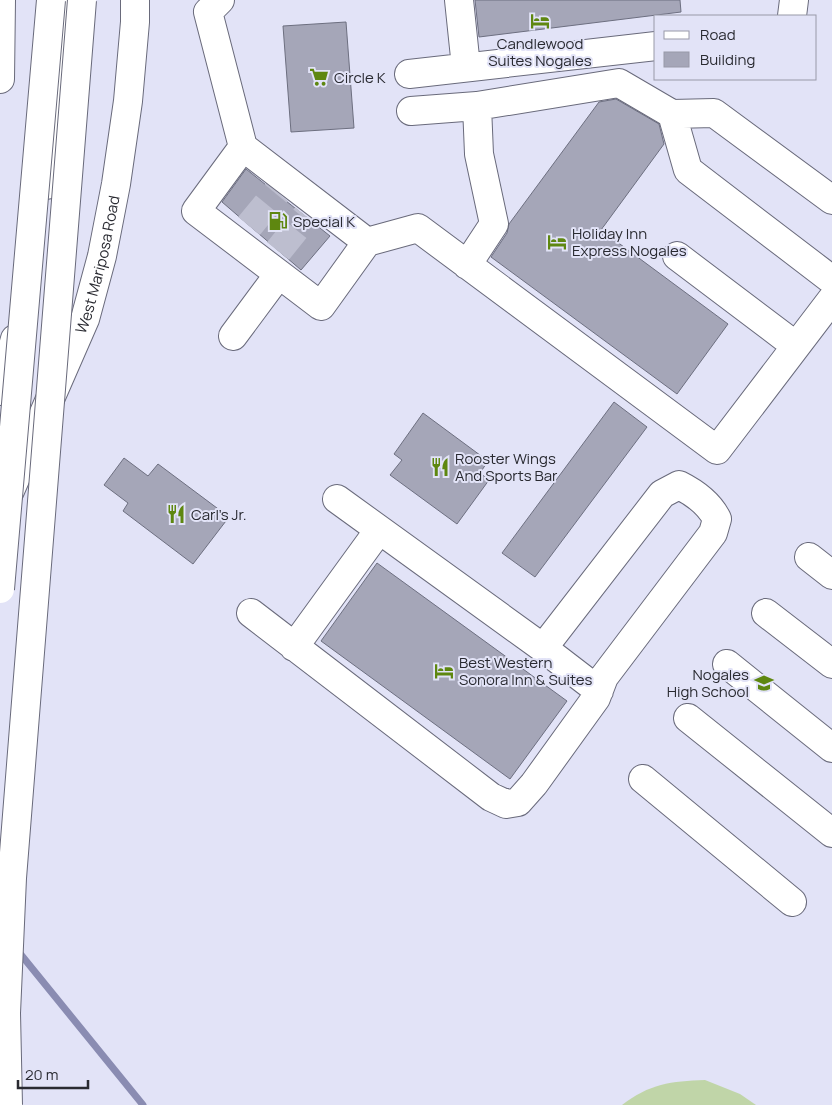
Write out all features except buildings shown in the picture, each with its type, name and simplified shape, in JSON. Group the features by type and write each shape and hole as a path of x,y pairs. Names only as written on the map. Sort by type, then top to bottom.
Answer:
{"main road":[{"path":"0,79 1,0"},
{"path":"0,589 51,0"},
{"path":"0,391 28,293 42,230 60,79 66,0"},
{"path":"8,1105 6,1013 12,878 82,0"},
{"name":"West Mariposa Road","path":"0,512 34,440 85,319 102,256 116,184 128,101 135,22 135,0"},
{"path":"220,0 208,12 243,147 282,186 312,210 367,242"},
{"path":"459,0 466,67"},
{"path":"792,15 794,0"},
{"path":"409,74 654,46"},
{"path":"411,111 477,106 619,83 672,114 714,114 832,200"},
{"path":"467,265 494,224 478,154 477,106"},
{"path":"672,114 688,170 832,280"},
{"path":"243,147 196,211 242,234 321,306 367,242 418,228 717,450 832,299"},
{"path":"677,256 796,346"},
{"path":"233,336 275,264"},
{"path":"251,614 491,797 506,804 518,802 534,784 599,691 604,677 713,533 717,519 712,508 694,493 679,485 662,494 543,648"},
{"path":"337,499 543,648 599,691"},
{"path":"294,647 379,530"},
{"path":"809,557 832,575"},
{"path":"766,613 832,664"},
{"path":"727,664 832,748"},
{"path":"688,718 832,833"},
{"path":"644,779 792,902"}],"green space":[{"path":"705,1080 740,1094 756,1105 622,1105 651,1088 681,1081"}],"waterway":[{"path":"18,951 143,1105"}],"tunnel":[{"path":"249,226 277,192"},
{"path":"278,251 306,216"}],"place":[{"name":"Candlewood Suites Nogales","path":"540,21"},
{"name":"Circle K","path":"319,77"},
{"name":"Special K","path":"278,221"},
{"name":"Holiday Inn Express Nogales","path":"557,242"},
{"name":"Rooster Wings And Sports Bar","path":"440,467"},
{"name":"Carl's Jr.","path":"176,514"},
{"name":"Best Western Sonora Inn & Suites","path":"444,671"},
{"name":"Nogales High School","path":"764,683"}]}
